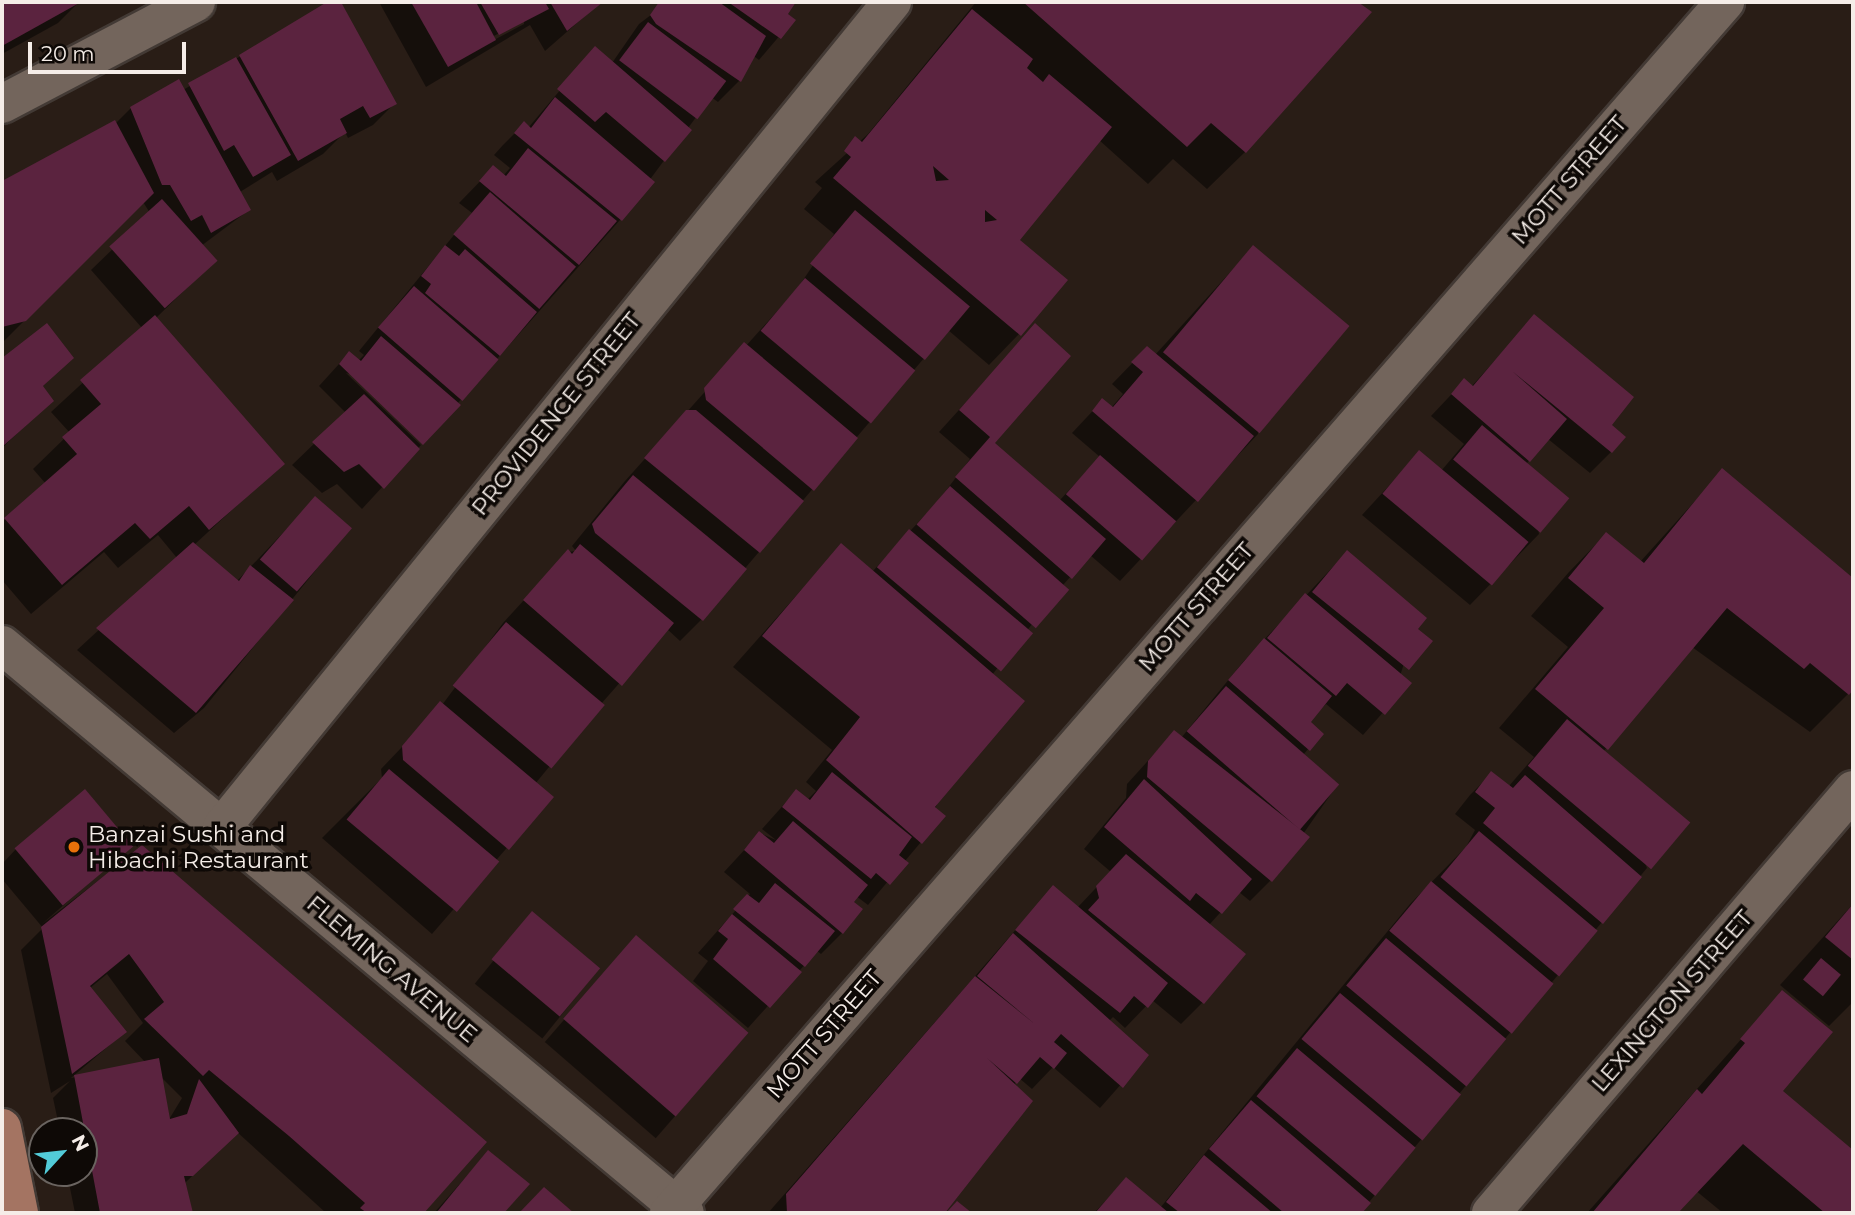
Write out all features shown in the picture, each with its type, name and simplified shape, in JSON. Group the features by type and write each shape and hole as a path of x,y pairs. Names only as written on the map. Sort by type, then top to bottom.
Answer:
{"main road":[{"path":"2,1128 19,1213"}],"street":[{"path":"2,104 196,2"},
{"name":"PROVIDENCE STREET","path":"222,827 892,2"},
{"name":"MOTT STREET","path":"676,1210 1724,2"},
{"name":"FLEMING AVENUE","path":"2,645 676,1210"},
{"name":"LEXINGTON STREET","path":"1491,1213 1853,790"}],"building":[{"path":"2,2 81,2 2,46"},
{"path":"327,2 341,2 397,104 370,118 363,106 340,119 347,133 298,161 239,55"},
{"path":"411,2 476,2 496,40 448,67"},
{"path":"480,2 545,2 549,9 499,35"},
{"path":"550,2 603,2 567,31"},
{"path":"659,2 719,2 766,36 741,82 656,24 650,15"},
{"path":"728,2 796,2 788,14 796,20 781,39"},
{"path":"1023,2 1358,2 1372,12 1246,153 1211,123 1187,147"},
{"path":"972,9 1033,59 1027,68 1043,82 1049,74 1112,127 1020,240 1068,280 1021,336 833,178 851,157 844,151 855,136 862,142","holes":["933,166 949,180 936,181","985,210 997,220 985,222"]},
{"path":"648,22 726,81 697,119 619,60"},
{"path":"595,46 692,130 665,162 606,112 595,122 557,89"},
{"path":"236,57 291,155 253,177 234,145 224,151 188,83"},
{"path":"179,79 251,210 211,233 202,215 191,221 170,185 162,185 130,107"},
{"path":"555,97 655,182 622,221 514,133 524,121 531,128"},
{"path":"115,120 154,193 26,321 2,327 2,181"},
{"path":"528,148 617,221 579,265 479,181 493,165 506,176"},
{"path":"490,192 576,267 539,309 453,234"},
{"path":"162,199 218,261 165,308 109,247"},
{"path":"855,210 970,306 925,360 810,264"},
{"path":"445,245 459,256 465,249 537,312 500,356 425,293 431,284 421,276"},
{"path":"1253,245 1350,326 1260,433 1163,352"},
{"path":"805,278 915,371 871,423 761,331"},
{"path":"414,286 499,359 462,401 378,328"},
{"path":"1534,314 1634,397 1612,425 1626,437 1612,453 1512,371 1567,419 1530,462 1451,394 1464,378 1473,386"},
{"path":"155,315 285,464 209,530 189,506 150,539 135,523 62,585 4,518 77,454 62,437 101,404 80,380"},
{"path":"47,323 74,358 43,386 54,401 2,447 2,358"},
{"path":"1035,323 1071,356 995,443 1106,539 1072,579 955,477 990,437 959,410"},
{"path":"381,336 461,405 423,445 339,364 349,351 361,361"},
{"path":"744,342 858,438 814,491 706,400 704,388"},
{"path":"1147,346 1254,436 1198,502 1092,411 1102,398 1113,407 1143,372 1131,362"},
{"path":"364,394 420,449 384,489 359,464 344,472 312,442"},
{"path":"686,410 696,410 804,501 760,553 644,458"},
{"path":"1482,425 1569,498 1540,533 1453,459"},
{"path":"1419,450 1529,542 1492,586 1382,494"},
{"path":"1100,455 1176,521 1142,561 1066,494"},
{"path":"1722,468 1853,578 1853,690 1849,695 1810,663 1804,669 1727,608 1608,750 1535,689 1604,608 1568,578 1606,532 1644,563"},
{"path":"633,475 747,569 703,621 595,533 592,524"},
{"path":"950,486 1069,590 1036,628 917,524"},
{"path":"315,496 352,528 297,592 260,559"},
{"path":"909,529 1033,633 1001,671 877,567"},
{"path":"193,542 239,581 250,565 294,600 196,713 96,628"},
{"path":"841,543 1025,701 935,807 946,816 922,844 826,760 860,717 762,636"},
{"path":"580,544 674,623 622,686 523,600 568,549 572,554"},
{"path":"1347,550 1427,618 1418,629 1433,641 1409,670 1312,592"},
{"path":"1305,593 1412,683 1385,715 1347,683 1336,696 1267,638"},
{"path":"506,622 605,705 551,769 453,686"},
{"path":"1264,638 1332,696 1311,722 1324,734 1310,751 1228,680"},
{"path":"1226,686 1339,784 1300,830 1187,731"},
{"path":"440,701 554,797 509,850 403,760 402,746"},
{"path":"1567,719 1690,822 1651,869 1528,766"},
{"path":"1174,730 1310,837 1272,882 1147,777 1148,761"},
{"path":"389,769 499,862 457,912 347,820"},
{"path":"1491,771 1513,788 1525,775 1642,877 1603,924 1483,823 1495,808 1475,792"},
{"path":"832,772 912,837 899,855 909,863 890,885 876,873 871,879 782,807 796,789 810,800"},
{"path":"1144,779 1252,879 1222,914 1196,893 1190,901 1104,827"},
{"name":"Banzai Sushi and Hibachi Restaurant","path":"85,789 133,846 63,906 15,848"},
{"path":"793,821 868,885 854,902 863,909 843,934 744,850 759,831 774,843"},
{"path":"1479,831 1598,931 1559,977 1440,877"},
{"path":"142,845 487,1142 424,1213 367,1213 360,1208 365,1203 289,1136 209,1070 203,1076 144,1019 164,1002 129,954 90,986 127,1032 72,1074 41,927"},
{"path":"1126,854 1246,954 1204,1004 1088,910 1099,898 1096,886"},
{"path":"1431,881 1554,984 1512,1034 1389,931"},
{"path":"775,883 835,931 805,967 733,909 747,894 759,903"},
{"path":"1053,885 1168,983 1148,1008 1134,996 1120,1013 1015,930"},
{"path":"1853,904 1853,960 1825,937"},
{"path":"532,911 600,968 560,1016 492,959"},
{"path":"732,914 802,972 770,1008 713,959 728,939 718,931"},
{"path":"1013,933 1149,1055 1123,1088 1061,1034 1054,1042 1067,1053 1054,1069 1040,1057 1017,1084 987,1058 1033,1101 945,1213 787,1213 786,1194 975,976 1036,1025 977,976"},
{"path":"636,935 748,1033 676,1117 563,1019"},
{"path":"1386,938 1506,1039 1466,1086 1346,985"},
{"path":"1821,958 1841,975 1823,996 1803,979"},
{"path":"1782,990 1833,1032 1783,1091 1853,1150 1853,1213 1825,1213 1743,1144 1678,1213 1592,1213 1697,1089 1702,1094 1745,1043 1740,1039"},
{"path":"1340,993 1461,1095 1422,1141 1301,1039"},
{"path":"1297,1048 1416,1148 1375,1196 1257,1096"},
{"path":"159,1058 170,1119 187,1114 199,1079 239,1133 193,1176 184,1176 193,1213 100,1213 95,1187 98,1187 98,1117 82,1117 74,1075"},
{"path":"1251,1100 1371,1203 1362,1213 1284,1213 1209,1149"},
{"path":"488,1150 530,1184 504,1213 436,1213"},
{"path":"1204,1155 1273,1213 1180,1213 1166,1202"},
{"path":"1126,1177 1169,1213 1095,1213"},
{"path":"544,1187 574,1213 519,1213"},
{"path":"957,1201 972,1213 946,1213"}],"place":[{"name":"Banzai Sushi and Hibachi Restaurant","path":"74,847"}]}
